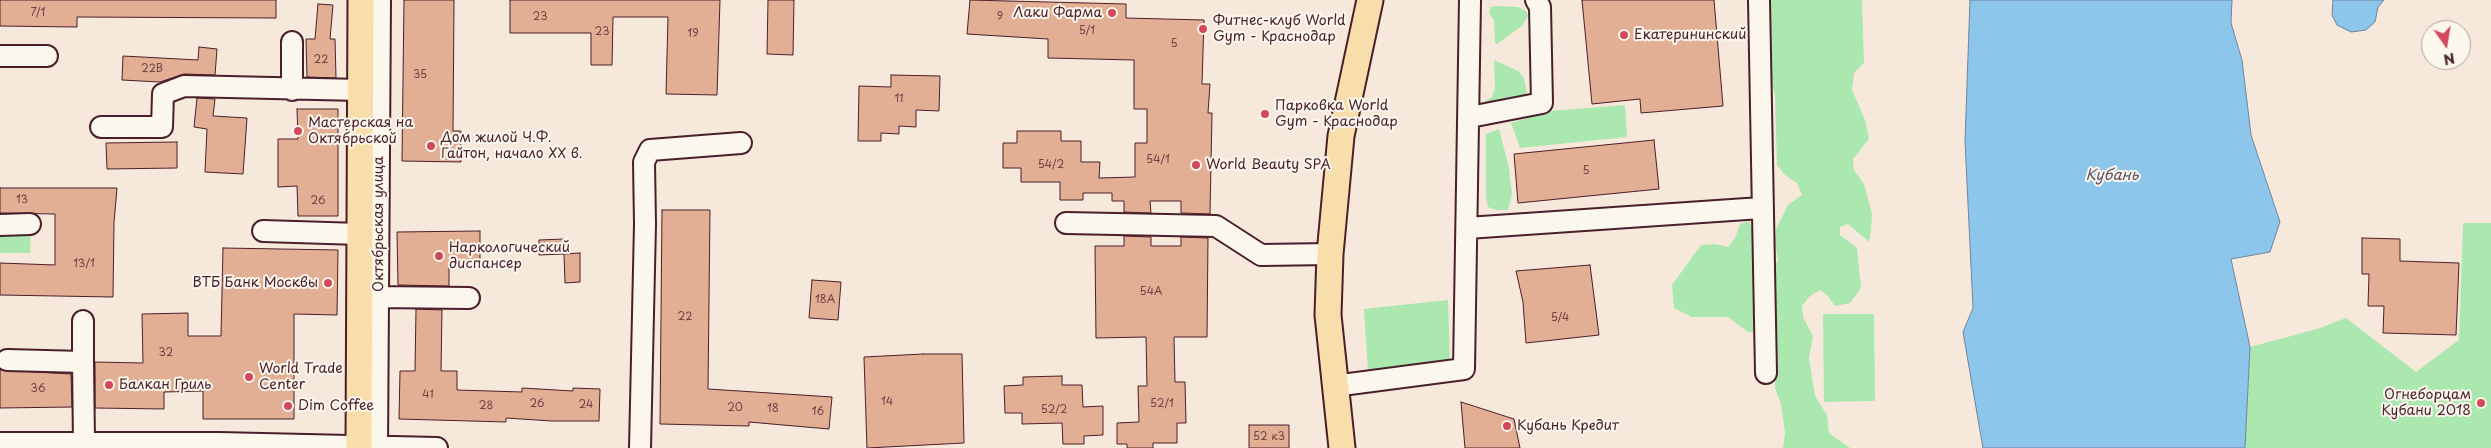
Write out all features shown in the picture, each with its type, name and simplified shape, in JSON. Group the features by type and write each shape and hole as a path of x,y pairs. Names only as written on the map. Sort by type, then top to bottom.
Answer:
{"main road":[{"name":"Октябрьская улица","path":"361,0 360,234 368,447"},
{"path":"1342,448 1328,315 1330,254 1341,136 1370,0"}],"street":[{"name":"Октябрьская улица","path":"368,447 378,297 380,0"},
{"path":"1334,386 1464,369 1470,117 1470,0"},
{"path":"1470,117 1542,103 1540,7 1536,0"},
{"path":"1759,0 1761,208 1766,373"},
{"path":"292,42 292,90"},
{"path":"0,56 47,56"},
{"path":"101,127 162,127 163,94 184,86 292,90 361,90"},
{"path":"640,448 646,224 644,162 650,150 741,143"},
{"path":"1466,228 1761,208"},
{"path":"1066,223 1216,226 1261,255 1330,254"},
{"path":"0,225 30,224"},
{"path":"263,231 360,234"},
{"path":"378,297 469,298"},
{"path":"83,321 84,443"},
{"path":"7,360 83,362"},
{"path":"0,444 84,443 437,448"}],"green space":[{"path":"1771,0 1862,0 1864,63 1854,73 1852,90 1865,120 1869,139 1853,159 1854,170 1864,184 1872,214 1869,242 1848,224 1840,227 1840,235 1857,248 1861,288 1850,303 1835,306 1828,296 1820,290 1810,296 1802,306 1803,317 1813,336 1809,358 1815,396 1827,415 1829,433 1850,448 1783,448 1785,433 1781,404 1775,388 1777,341 1771,330 1748,332 1728,317 1692,317 1674,308 1672,285 1701,245 1715,244 1728,247 1735,238 1740,224 1749,221 1769,273 1778,261 1775,242 1776,229 1788,205 1802,195 1797,183 1785,175 1777,165 1775,95 1771,79 1769,37"},
{"path":"1490,7 1518,7 1526,11 1528,16 1522,26 1497,44 1495,42 1494,20 1489,13"},
{"path":"1494,60 1518,71 1524,78 1527,94 1524,99 1486,106 1484,102 1492,97 1495,88"},
{"path":"1625,105 1627,137 1520,148 1511,123 1550,111"},
{"path":"1499,129 1509,168 1512,194 1508,210 1496,210 1488,207 1486,198 1486,134"},
{"path":"2463,223 2491,223 2491,448 2245,448 2250,347 2317,329 2346,318 2416,372 2459,340"},
{"path":"0,231 31,231 30,253 0,253"},
{"path":"1448,300 1450,364 1368,371 1364,309"},
{"path":"1823,314 1874,314 1875,401 1824,402"}],"water":[{"name":"Кубань","path":"1970,0 2232,0 2231,23 2242,60 2251,135 2280,222 2270,252 2231,259 2250,347 2245,448 1983,448 1963,332 1973,308 1965,141"},
{"path":"2333,0 2384,0 2378,7 2375,22 2366,30 2351,32 2337,25 2332,15"}],"building":[{"path":"0,0 276,0 276,18 77,17 77,27 0,26"},
{"path":"404,0 454,0 453,131 461,131 461,162 402,161"},
{"path":"510,0 720,0 717,95 666,94 668,17 613,17 612,65 591,65 591,33 510,33"},
{"path":"768,0 794,0 793,55 767,54"},
{"path":"970,0 1126,4 1126,18 1204,20 1202,84 1210,84 1208,113 1212,113 1210,214 1181,213 1181,201 1150,201 1151,213 1124,212 1124,201 1112,201 1112,193 1083,193 1083,200 1060,200 1060,182 1021,182 1021,168 1003,168 1003,143 1017,143 1017,131 1061,131 1061,141 1081,141 1081,162 1100,162 1099,178 1135,177 1135,143 1147,143 1147,109 1134,109 1134,60 1048,58 1048,39 967,34"},
{"path":"1582,0 1714,0 1723,106 1641,113 1640,99 1592,104"},
{"path":"318,4 333,5 330,39 335,39 336,78 307,77 306,39 315,39"},
{"path":"199,47 217,49 215,75 184,74 160,82 122,80 123,56 198,60"},
{"path":"891,75 940,76 939,111 916,110 916,127 899,126 899,134 881,133 881,141 858,141 859,86 891,87"},
{"path":"197,98 215,99 213,116 247,118 243,174 205,172 207,129 194,127"},
{"path":"297,109 338,109 338,216 298,216 297,186 278,187 278,139 298,139"},
{"path":"1654,140 1659,189 1518,203 1514,154"},
{"path":"177,142 177,168 107,169 106,143"},
{"path":"0,188 117,188 114,222 113,297 0,295 0,263 55,265 55,214 0,213"},
{"path":"662,210 710,210 708,389 832,397 829,429 749,422 749,426 660,424"},
{"name":"Наркологический диспансер","path":"480,231 480,261 449,262 449,286 398,285 397,232"},
{"path":"1124,236 1151,237 1151,246 1181,246 1181,237 1208,238 1207,337 1174,337 1175,382 1185,382 1186,423 1177,423 1177,443 1153,443 1153,448 1127,448 1127,444 1117,444 1117,423 1139,422 1138,386 1147,386 1146,337 1096,338 1095,246 1124,246"},
{"path":"2362,238 2400,239 2400,261 2459,263 2456,335 2383,333 2384,306 2368,306 2369,274 2362,274"},
{"path":"564,239 564,254 539,255 539,240"},
{"path":"223,248 338,250 337,315 294,314 294,419 203,419 203,391 164,392 164,409 95,408 95,362 143,363 142,314 188,313 188,336 221,336"},
{"path":"580,253 580,282 565,283 564,254"},
{"path":"1590,265 1599,335 1526,343 1523,302 1516,271"},
{"path":"812,280 841,282 838,320 809,318"},
{"path":"416,309 442,310 441,371 457,371 457,390 522,392 522,388 573,391 573,388 600,389 599,421 552,421 506,418 506,422 399,419 400,371 415,371"},
{"path":"962,354 964,443 867,448 864,357"},
{"path":"0,370 71,374 72,407 0,408"},
{"path":"1062,376 1062,385 1082,385 1083,407 1103,406 1103,435 1084,436 1084,444 1063,444 1062,423 1022,424 1022,413 1005,413 1004,386 1023,385 1023,377"},
{"path":"1461,402 1514,419 1520,448 1465,448"},
{"path":"1249,425 1289,425 1289,448 1249,448"}],"place":[{"name":"Лаки Фарма","path":"1112,13"},
{"name":"Фитнес-клуб World Gym - Краснодар","path":"1203,29"},
{"name":"Екатерининский","path":"1624,35"},
{"name":"Парковка World Gym - Краснодар","path":"1265,114"},
{"name":"Мастерская на Октябрьской","path":"298,131"},
{"name":"Дом жилой Ч.Ф. Гайтон, начало XX в.","path":"431,146"},
{"name":"World Beauty SPA","path":"1196,165"},
{"name":"Наркологический диспансер","path":"439,256"},
{"name":"ВТБ Банк Москвы","path":"328,283"},
{"name":"World Trade Center","path":"249,377"},
{"name":"Балкан Гриль","path":"109,385"},
{"name":"Огнеборцам Кубани 2018","path":"2481,403"},
{"name":"Dim Coffee","path":"288,406"},
{"name":"Кубань Кредит","path":"1507,426"}]}
